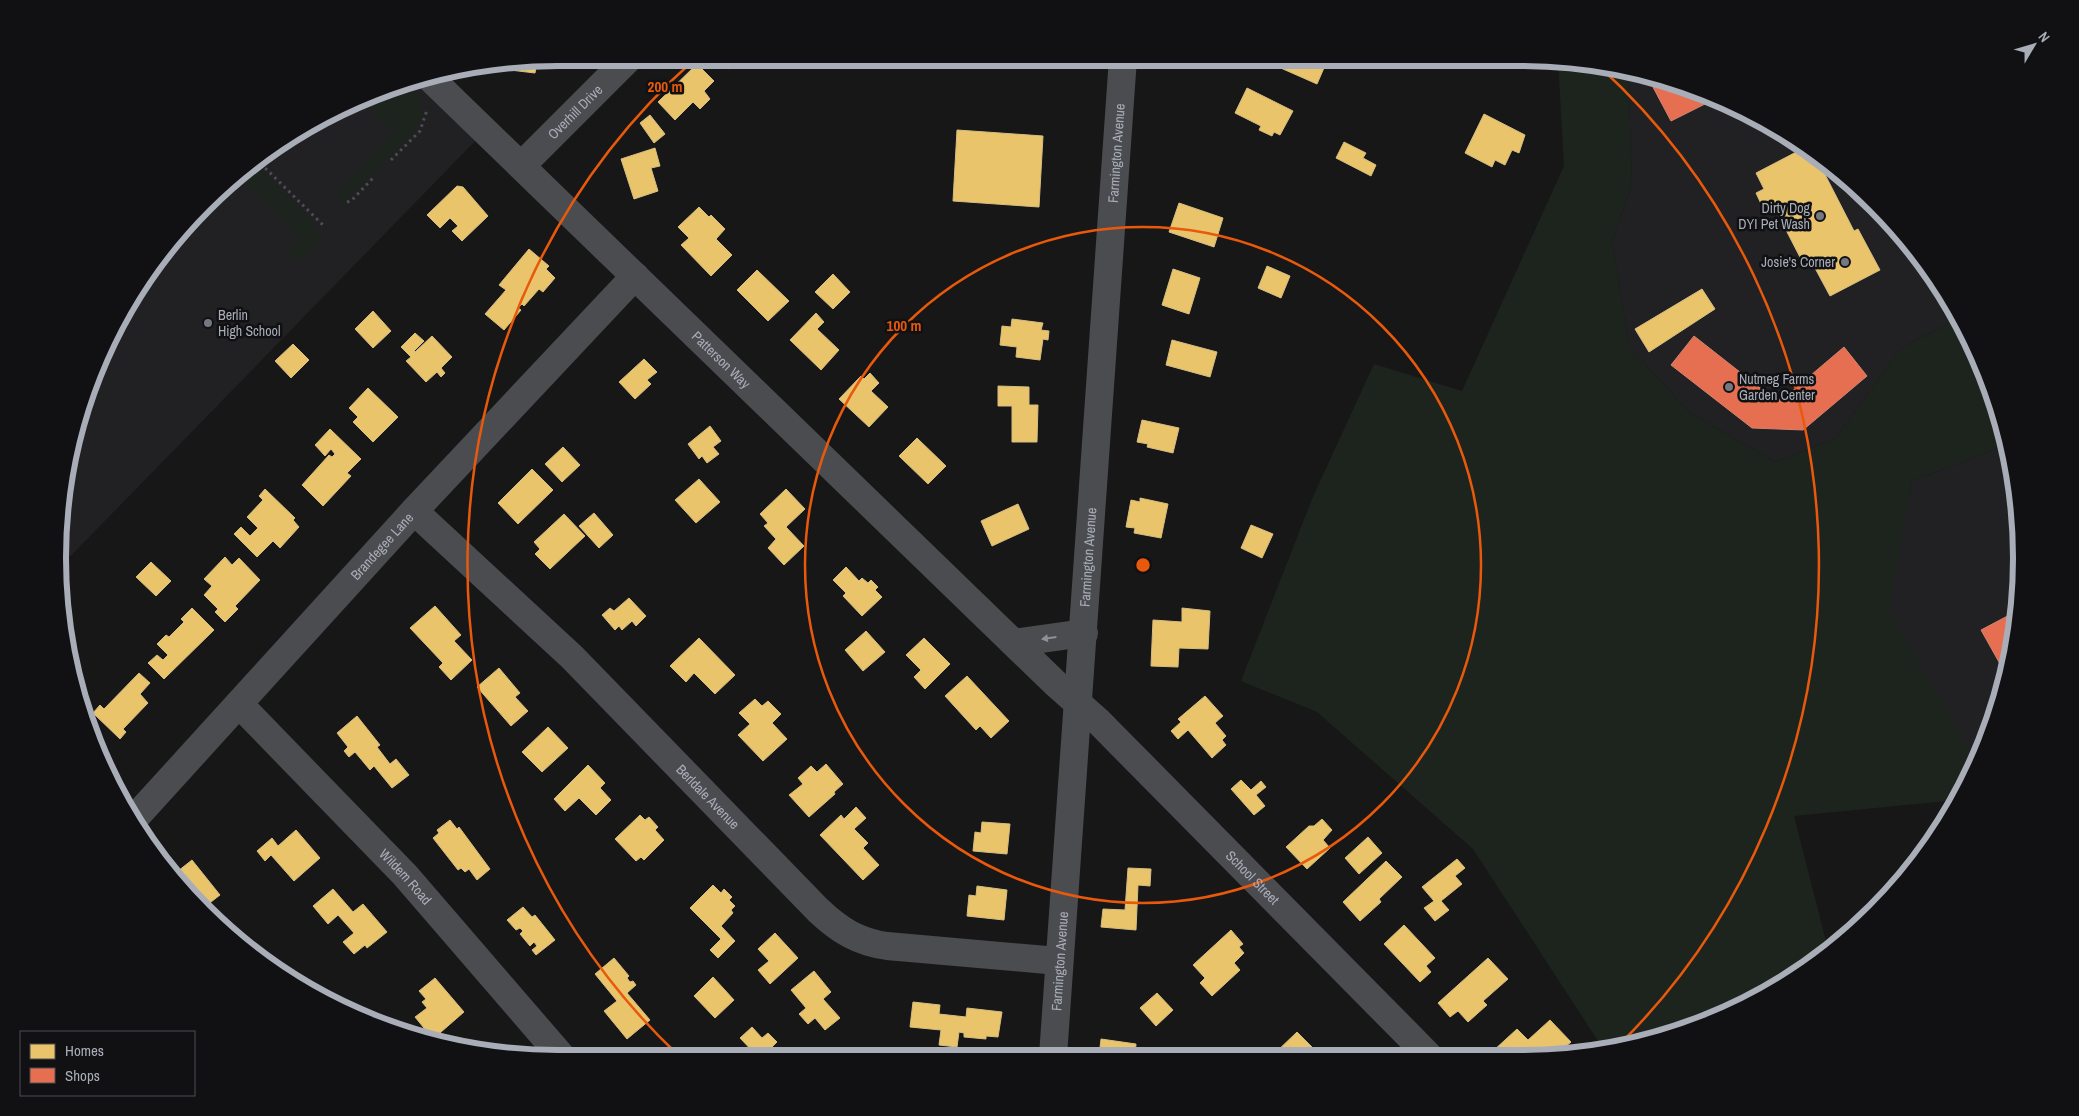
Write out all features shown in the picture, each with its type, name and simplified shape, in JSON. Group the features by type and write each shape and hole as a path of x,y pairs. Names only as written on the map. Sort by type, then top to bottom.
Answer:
{"street":[{"name":"Overhill Drive","path":"522,165 621,66"},
{"name":"Farmington Avenue","path":"1053,1050 1058,961 1074,760 1076,703 1084,633 1122,66"},
{"name":"Patterson Way","path":"435,82 1076,703"},
{"name":"Brandegee Lane","path":"138,814 414,511 635,276"},
{"name":"Berldale Avenue","path":"414,511 572,657 818,910 850,937 868,943 887,946 1058,961"},
{"path":"1014,643 1084,633"},
{"name":"School Street","path":"1076,703 1113,736 1423,1050"},
{"name":"Wildem Road","path":"239,704 405,875 556,1050"}],"path":[{"path":"391,160 420,131 428,112 426,107"},
{"path":"263,165 324,226"},
{"path":"347,202 351,201 374,177"}],"shaded area":[{"path":"1558,68 1585,70 1628,79 1632,184 1612,241 1629,346 1689,412 1775,462 1836,438 1901,348 1952,322 1987,400 2000,447 1912,481 1889,610 1971,754 1949,801 1794,816 1826,943 1767,984 1709,1012 1679,1024 1648,1033 1600,1043 1473,849 1317,712 1241,681 1312,499 1374,364 1462,391 1564,166"},
{"path":"1628,79 1679,92 1738,117 1767,132 1820,168 1869,210 1891,234 1930,285 1952,322 1901,348 1836,438 1775,462 1689,412 1629,346 1612,241 1632,184"},
{"name":"Berlin High School","path":"434,82 485,131 66,561 70,494 76,462 92,400 104,370 132,312 149,285 188,234 210,210 259,168 312,132 370,104 400,92 431,83"},
{"path":"410,89 419,99 423,115 413,133 344,202 338,197 338,192 394,133 367,106"},
{"path":"259,168 311,220 316,226 315,230 323,237 300,259 296,260 288,252 299,236 243,180"},
{"path":"2000,447 2009,494 2012,526 2012,590 2009,622 1996,685 1987,716 1971,754 1888,610 1912,481"}],"building: Homes":[{"path":"542,66 536,67 535,73 503,69"},
{"path":"695,66 699,66 714,81 704,91 710,99 700,109 693,102 675,120 658,102"},
{"path":"1276,66 1325,66 1317,84"},
{"path":"1247,88 1293,111 1280,135 1274,132 1272,136 1259,130 1261,126 1235,113"},
{"path":"1484,114 1525,135 1519,153 1512,150 1505,165 1495,160 1492,167 1465,153"},
{"path":"650,115 665,134 654,143 640,123"},
{"path":"957,130 1043,136 1039,207 953,201"},
{"path":"1344,142 1366,153 1363,158 1376,165 1371,176 1336,158"},
{"path":"655,148 660,166 651,168 658,191 634,199 621,159"},
{"path":"1797,151 1820,168 1854,231 1858,229 1880,270 1830,296 1809,257 1802,261 1772,203 1763,208 1756,193 1764,189 1756,173"},
{"path":"457,186 463,187 488,216 462,241 452,231 458,226 450,218 440,228 427,215"},
{"path":"1179,203 1223,218 1214,247 1169,232"},
{"path":"699,207 709,217 711,215 725,229 716,239 732,255 711,276 681,245 689,238 678,227"},
{"path":"529,249 549,266 546,269 555,278 543,292 539,289 524,306 522,304 518,308 521,310 504,330 485,314 506,290 499,285"},
{"path":"1267,266 1290,276 1281,298 1258,288"},
{"path":"1173,269 1200,278 1189,314 1162,305"},
{"path":"757,270 789,301 768,321 737,290"},
{"path":"833,274 850,292 833,309 815,292"},
{"path":"1702,289 1715,309 1649,352 1635,329"},
{"path":"373,311 391,331 373,348 355,329"},
{"path":"816,313 824,322 817,329 839,350 821,370 790,340"},
{"path":"1012,319 1043,323 1041,330 1049,331 1048,340 1043,339 1040,360 1016,357 1017,347 1000,345 1002,326 1011,327"},
{"path":"415,333 424,341 415,352 432,336 452,357 441,368 445,373 441,377 437,372 426,382 406,361 411,357 401,347"},
{"path":"1172,340 1217,352 1210,377 1166,365"},
{"path":"293,344 309,360 291,378 275,361"},
{"path":"644,359 657,372 647,380 651,384 635,399 619,382"},
{"path":"870,373 879,383 871,391 888,407 869,427 839,399 861,376 864,379"},
{"path":"998,386 1029,387 1029,405 1038,405 1037,442 1012,442 1012,406 998,406"},
{"path":"368,388 398,417 373,442 353,422 358,417 349,408"},
{"path":"1142,420 1179,428 1173,453 1147,447 1148,444 1137,442"},
{"path":"710,426 721,441 713,447 719,454 707,463 702,456 699,459 688,444"},
{"path":"330,429 361,459 347,473 351,476 323,506 302,485 329,455 332,457 335,454 331,449 325,456 315,445"},
{"path":"917,438 946,466 928,484 899,456"},
{"path":"563,447 580,465 562,482 545,464"},
{"path":"532,469 553,490 518,524 498,503"},
{"path":"699,479 720,502 696,523 675,500"},
{"path":"265,489 295,518 293,520 299,527 280,548 273,541 257,557 234,534 241,527 250,536 258,528 247,517 263,500 259,496"},
{"path":"786,489 805,509 786,527 804,546 784,565 768,548 776,539 764,526 768,523 760,514"},
{"path":"1140,498 1168,504 1161,538 1134,533 1135,528 1126,527 1131,500 1140,502"},
{"path":"1018,504 1029,529 992,546 981,521"},
{"path":"594,513 613,535 599,548 579,526"},
{"path":"564,514 585,536 550,569 535,554 540,549 534,542"},
{"path":"1251,525 1273,534 1262,558 1241,548"},
{"path":"225,557 232,565 239,558 260,580 235,606 238,609 225,622 215,612 218,609 204,595 212,586 204,579"},
{"path":"151,562 171,581 156,596 136,577"},
{"path":"846,567 859,581 862,578 868,583 871,580 878,587 875,590 882,597 862,616 843,596 846,593 833,580"},
{"path":"629,598 646,616 636,626 632,621 622,630 619,626 615,630 602,615 610,608 614,611"},
{"path":"435,606 461,635 454,641 472,660 451,680 439,667 443,663 410,628"},
{"path":"192,608 214,630 164,679 148,663 157,655 163,660 168,655 157,644 166,635 169,637 184,622 181,619"},
{"path":"1182,608 1210,611 1208,649 1179,648 1178,667 1151,666 1153,620 1182,622"},
{"path":"866,631 885,652 863,671 845,650"},
{"path":"699,638 735,675 715,694 694,673 686,682 670,666"},
{"path":"924,638 950,664 925,689 914,677 921,670 906,655"},
{"path":"499,668 520,693 515,697 528,711 511,726 477,687"},
{"path":"139,673 150,683 140,694 148,703 123,729 126,732 120,739 93,713 100,705 104,709"},
{"path":"967,676 1009,721 991,738 980,726 976,730 945,696"},
{"path":"1205,696 1223,716 1215,723 1226,736 1222,740 1226,745 1212,758 1188,730 1178,739 1171,731 1181,722 1178,719"},
{"path":"755,699 762,706 768,701 781,714 772,723 787,739 763,761 738,735 750,724 739,713"},
{"path":"357,716 380,745 377,747 390,764 396,759 409,775 392,788 374,766 370,770 355,752 349,757 344,751 348,747 337,733"},
{"path":"548,727 568,748 542,772 522,752"},
{"path":"826,764 843,784 834,792 835,794 809,817 789,795 803,784 798,778 811,766 817,772"},
{"path":"588,765 605,783 600,788 611,800 596,815 579,798 565,811 554,799"},
{"path":"1241,780 1251,790 1261,781 1266,787 1256,795 1265,806 1254,815 1231,789"},
{"path":"856,807 866,818 854,829 868,843 863,848 879,865 863,880 820,835 841,815 844,819"},
{"path":"640,815 645,820 649,817 658,827 655,830 664,840 644,860 641,857 636,861 615,839"},
{"path":"1322,819 1332,830 1323,840 1330,848 1307,869 1286,847 1309,826 1314,826"},
{"path":"450,820 457,829 459,827 490,869 477,880 469,869 465,872 461,868 458,870 433,838 439,833 437,830"},
{"path":"982,822 1010,824 1007,854 973,851 975,832 981,833"},
{"path":"296,830 320,858 294,881 271,855 265,861 257,851 272,838 278,846"},
{"path":"1368,837 1382,853 1359,874 1345,858"},
{"path":"1457,859 1465,868 1455,876 1462,884 1441,901 1449,910 1435,921 1424,908 1434,901 1422,887"},
{"path":"192,860 220,895 208,904 179,870"},
{"path":"1386,861 1402,877 1379,899 1381,902 1360,921 1343,902"},
{"path":"1128,868 1151,869 1150,886 1138,885 1136,930 1101,927 1103,909 1125,910"},
{"path":"713,885 721,893 724,889 732,897 729,900 735,906 731,910 733,913 721,926 735,941 718,958 710,950 721,939 690,908"},
{"path":"977,886 1007,890 1004,920 967,916 969,895 976,896"},
{"path":"333,889 353,912 363,904 387,932 367,948 365,945 354,954 343,942 354,933 338,915 328,924 313,906"},
{"path":"523,907 532,917 535,915 555,940 536,955 532,950 537,946 534,942 530,946 520,934 523,931 520,928 516,930 507,920"},
{"path":"1404,925 1435,958 1426,966 1431,972 1420,982 1384,944"},
{"path":"1231,930 1243,944 1239,947 1244,953 1234,963 1240,970 1212,996 1200,983 1205,978 1193,965"},
{"path":"775,933 798,958 770,984 758,970 769,961 758,949"},
{"path":"614,958 629,976 627,978 630,982 633,981 636,985 627,993 650,1020 627,1039 604,1011 617,1001 595,974"},
{"path":"1488,958 1508,979 1483,1001 1487,1005 1468,1022 1458,1011 1450,1017 1438,1003"},
{"path":"814,971 831,992 823,999 840,1018 825,1030 815,1018 808,1024 799,1014 806,1008 791,990"},
{"path":"713,977 734,1000 715,1018 694,996"},
{"path":"435,978 464,1012 438,1035 427,1032 415,1017 427,1008 422,1002 426,999 419,991"},
{"path":"1157,993 1173,1010 1156,1026 1140,1008"},
{"path":"913,1002 940,1005 939,1014 966,1017 967,1008 1002,1012 998,1037 986,1036 986,1039 964,1037 964,1033 959,1032 957,1047 939,1045 941,1030 910,1027"},
{"path":"1550,1020 1571,1042 1564,1048 1494,1050 1517,1029 1528,1040"},
{"path":"752,1027 762,1038 768,1033 777,1042 769,1050 751,1050 740,1038"},
{"path":"1297,1032 1315,1050 1278,1050"},
{"path":"1101,1039 1136,1044 1136,1050 1100,1050"}],"building: Shops":[{"path":"1651,84 1707,103 1671,121"},
{"name":"Nutmeg Farms Garden Center","path":"1694,336 1773,398 1784,398 1844,347 1867,376 1803,430 1752,428 1671,365"},
{"path":"2010,615 2001,665 1981,630"}],"place":[{"name":"Dirty Dog DYI Pet Wash","path":"1820,216"},
{"name":"Josie's Corner","path":"1845,262"},
{"name":"Berlin High School","path":"208,323"},
{"name":"Nutmeg Farms Garden Center","path":"1729,387"}]}
